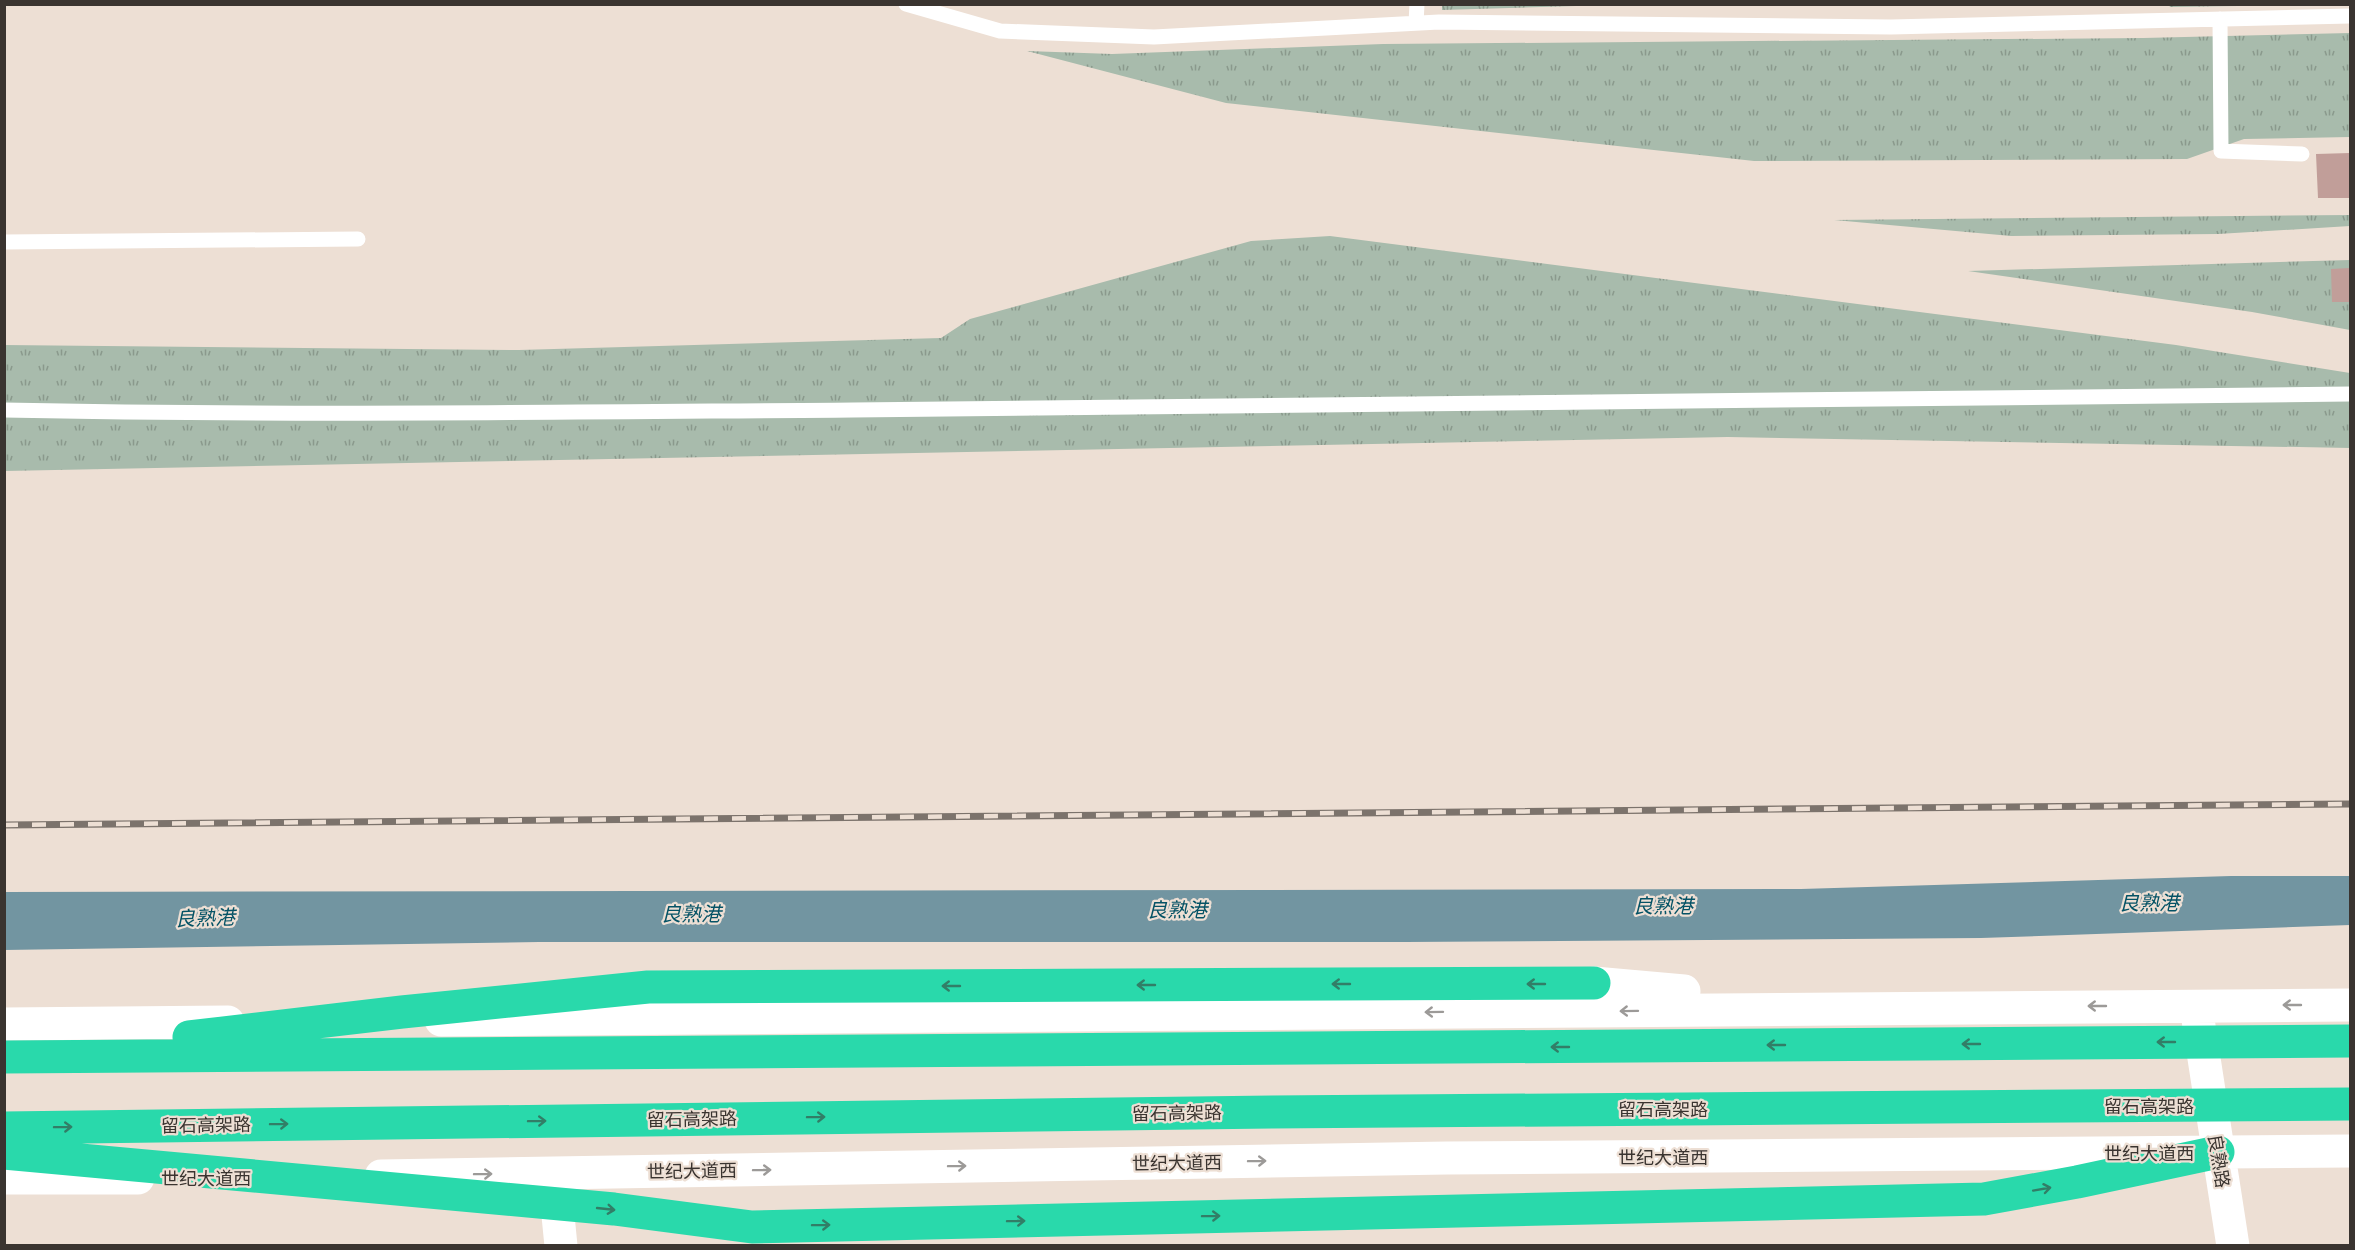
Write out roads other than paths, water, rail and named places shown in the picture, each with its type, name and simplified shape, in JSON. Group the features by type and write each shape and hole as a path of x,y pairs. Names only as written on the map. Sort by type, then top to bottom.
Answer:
{"highway":[{"path":"19,1056 402,1012 648,987 1594,983"},
{"path":"19,1056 2350,1041"},
{"name":"留石高架路","path":"4,1128 1296,1112 2350,1104"},
{"path":"4,1153 614,1209 752,1227 1984,1199 2218,1152"}],"main road":[{"path":"1594,983 1877,1008"},
{"path":"4,1024 2350,1005"},
{"name":"良熟路","path":"2196,1006 2233,1245"},
{"name":"世纪大道西","path":"4,1178 288,1177 1471,1158 2350,1151"},
{"path":"554,1173 561,1245"}],"lane":[{"path":"906,4 1000,31 1154,37 1416,23 1891,27 2350,16"},
{"path":"1416,4 1416,23"},
{"path":"2220,19 2221,152 2302,154"},
{"path":"4,242 358,239"},
{"path":"4,410 186,414 1029,410 1735,404 2350,394"}],"water":[{"name":"良熟港","path":"2231,876 2350,876 2350,925 1981,938 1405,942 539,942 4,950 5,892 1801,889"}],"railway":[{"path":"4,825 2350,804"}]}
